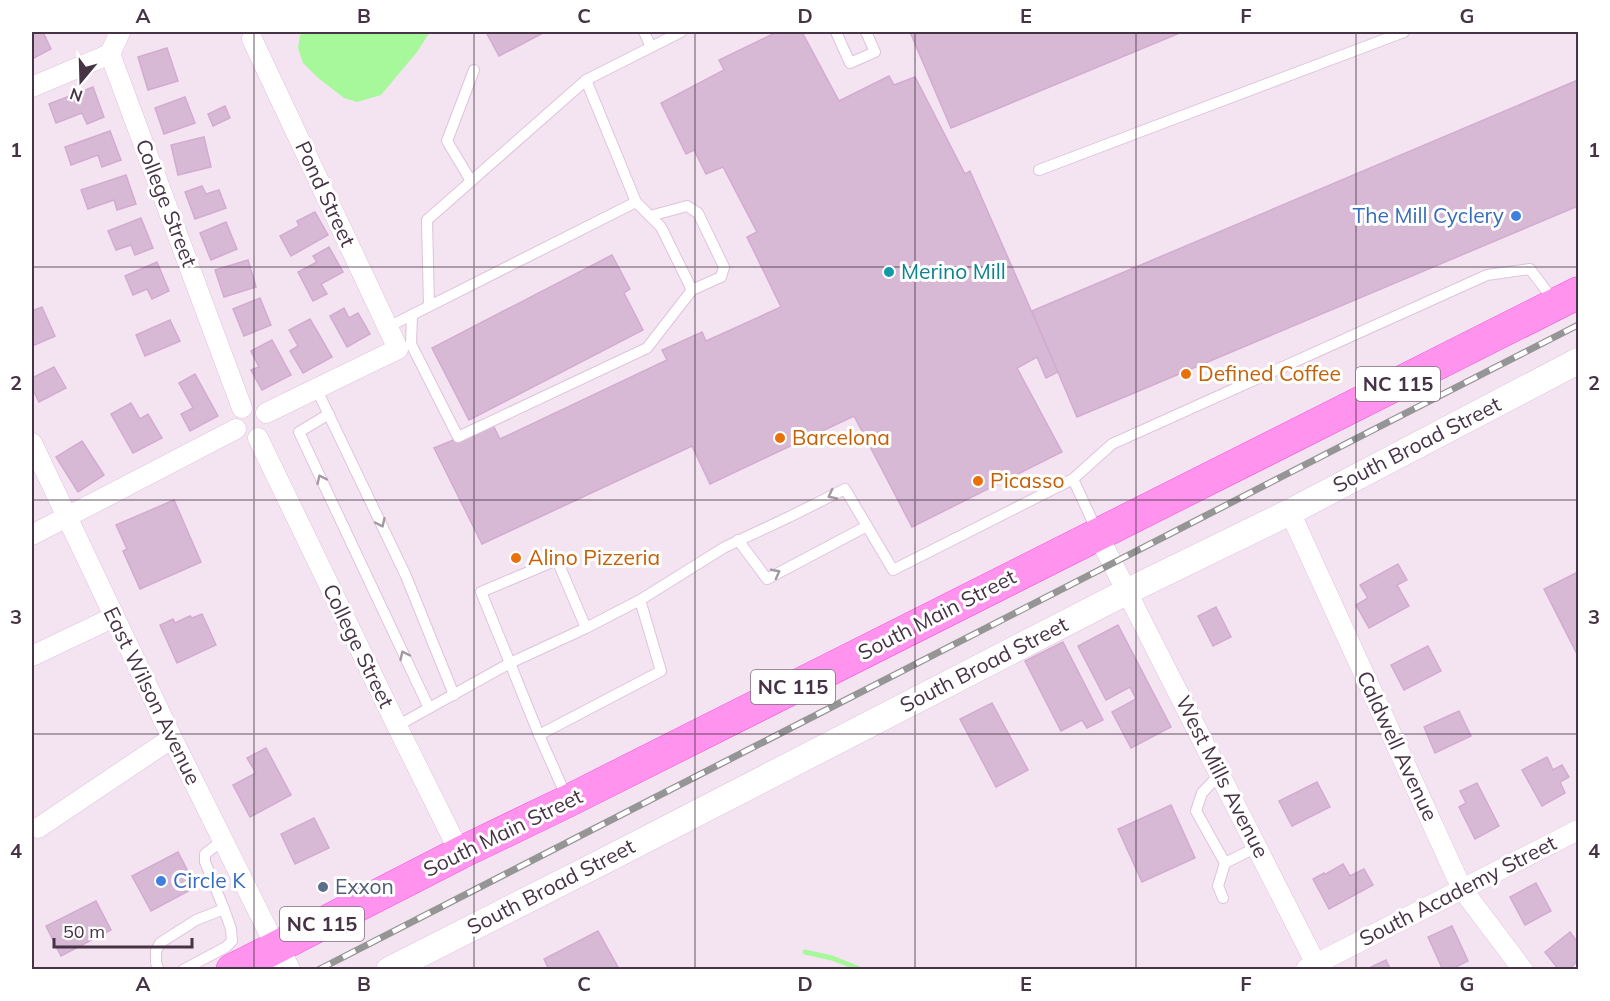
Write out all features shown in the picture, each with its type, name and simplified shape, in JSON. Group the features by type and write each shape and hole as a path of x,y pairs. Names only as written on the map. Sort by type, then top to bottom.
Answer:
{"main road":[{"name":"South Main Street","path":"232,969 281,958 460,853 568,801 1567,299"}],"street":[{"path":"32,87 110,54 120,32"},
{"name":"Pond Street","path":"252,39 388,327 405,346"},
{"name":"College Street","path":"110,54 242,408"},
{"path":"266,413 405,346"},
{"name":"South Broad Street","path":"389,969 1128,591 1290,512 1578,361"},
{"path":"258,406 266,413 269,422 264,434 252,439 239,434 235,422 242,408 258,406"},
{"path":"32,535 236,429"},
{"name":"College Street","path":"258,438 460,853"},
{"name":"East Wilson Avenue","path":"32,443 172,738 281,958"},
{"name":"Caldwell Avenue","path":"1290,512 1462,889 1523,969"},
{"name":"West Mills Avenue","path":"1098,535 1257,847 1310,967"},
{"path":"32,656 114,617"},
{"path":"38,828 172,738"},
{"name":"South Academy Street","path":"1310,967 1578,830"}],"lane":[{"path":"644,32 651,47"},
{"path":"429,306 427,220 586,80 681,32"},
{"path":"836,32 850,63 875,52 866,32"},
{"path":"1039,170 1404,32"},
{"path":"471,181 447,141 474,70"},
{"path":"586,80 636,202 661,227 692,290"},
{"path":"388,327 636,202"},
{"path":"412,315 405,346 458,437 647,348 692,290 721,277 724,267 698,213 687,206 650,216"},
{"path":"397,726 510,663 640,600 738,540 845,489 893,570 1073,479 1112,444 1487,275 1530,269 1567,299"},
{"path":"316,388 406,576 454,694"},
{"path":"329,414 298,432 429,708"},
{"path":"1073,479 1098,535"},
{"path":"738,540 767,579 867,526"},
{"path":"568,801 481,592 557,560 586,628"},
{"path":"539,735 661,671 640,600"},
{"path":"1220,774 1202,793 1196,811 1225,863 1218,886 1223,898"},
{"path":"183,969 226,947 232,941 231,928 205,862 204,854 223,840"},
{"path":"1225,863 1257,847"},
{"path":"159,969 156,963 156,951 160,943 183,935 196,920 224,909"}],"shaded area":[{"path":"302,32 430,32 417,52 381,95 357,102 344,98 303,63 298,48"}],"building":[{"path":"32,32 43,32 51,49 32,59"},
{"path":"486,32 545,32 499,56"},
{"name":"Merino Mill","path":"777,32 802,32 839,101 889,76 894,85 915,77 965,174 970,171 1058,372 1046,378 1037,357 1017,368 1062,452 912,527 854,416 710,484 692,446 482,544 434,448 493,425 500,439 667,360 662,350 702,332 706,341 781,307 747,237 757,232 723,167 706,174 694,150 686,154 661,103 724,70 719,60"},
{"path":"910,32 1182,32 951,128"},
{"path":"167,48 178,81 148,90 138,57"},
{"path":"1578,80 1578,206 1077,417 1032,311"},
{"path":"93,87 104,117 87,124 82,113 56,123 49,104"},
{"path":"185,97 195,123 164,134 155,108"},
{"path":"225,106 230,118 213,126 208,114"},
{"path":"110,131 121,160 102,167 98,155 71,165 65,147"},
{"path":"204,137 211,167 178,175 171,145"},
{"path":"126,175 136,204 117,210 114,200 88,209 81,190"},
{"path":"202,186 206,194 219,190 226,208 195,219 185,192"},
{"path":"315,212 328,235 291,256 280,236 299,226 297,221"},
{"path":"141,218 153,248 135,255 131,245 116,250 108,231"},
{"path":"226,222 237,249 211,260 200,233"},
{"path":"329,247 343,272 321,284 327,294 313,301 298,272 317,262 313,256"},
{"path":"612,255 630,289 624,293 643,330 469,420 432,348"},
{"path":"248,260 256,287 224,297 215,270"},
{"path":"157,262 169,291 152,299 147,289 133,295 125,276"},
{"path":"260,298 271,325 244,336 233,309"},
{"path":"42,307 55,336 32,346 32,311"},
{"path":"344,308 349,318 358,313 370,334 347,347 330,316"},
{"path":"310,319 332,357 303,373 290,351 298,346 289,330"},
{"path":"170,320 180,341 145,356 136,335"},
{"path":"272,340 291,375 262,390 251,370 259,367 251,351"},
{"path":"54,367 66,388 39,402 32,388 32,378"},
{"path":"195,374 218,416 190,431 181,414 193,408 179,383"},
{"path":"131,403 140,419 148,414 162,438 133,453 111,414"},
{"path":"82,441 104,475 78,492 56,457"},
{"path":"174,500 201,562 140,589 123,551 127,549 116,525"},
{"path":"1398,564 1407,580 1397,585 1409,606 1369,628 1356,605 1368,598 1360,585"},
{"path":"1578,572 1578,656 1544,589"},
{"path":"1216,607 1231,637 1213,646 1198,616"},
{"path":"202,614 216,645 177,663 160,625 173,619 175,623 190,616 192,618"},
{"path":"1118,625 1171,727 1131,748 1112,712 1136,699 1130,687 1106,700 1078,646"},
{"path":"1063,642 1103,720 1087,728 1082,720 1061,731 1025,661"},
{"path":"1428,646 1441,671 1404,690 1391,665"},
{"path":"992,703 1028,770 996,787 960,719"},
{"path":"1459,711 1471,736 1435,753 1424,727"},
{"path":"266,748 291,795 250,817 233,785 256,773 247,758"},
{"path":"1547,757 1553,770 1562,765 1569,777 1560,782 1565,793 1542,806 1522,770"},
{"path":"1317,782 1330,807 1292,826 1279,801"},
{"path":"1477,783 1499,826 1475,839 1459,807 1466,803 1460,791"},
{"path":"1171,805 1195,858 1142,882 1118,829"},
{"path":"314,818 329,848 295,864 281,834"},
{"path":"178,852 196,887 151,911 132,876"},
{"path":"1343,864 1350,876 1364,869 1373,885 1329,909 1313,879"},
{"path":"1536,883 1551,911 1525,925 1510,897"},
{"path":"96,901 111,930 61,956 46,926"},
{"path":"1452,926 1468,961 1450,970 1443,970 1428,937"},
{"path":"598,931 618,967 614,970 549,970 544,959"},
{"path":"1570,932 1578,943 1578,961 1568,970 1559,970 1545,952"},
{"path":"1386,960 1391,970 1365,970"}],"waterway":[{"path":"805,952 832,958 862,970"}],"railway":[{"path":"318,970 1578,325"}],"place":[{"name":"The Mill Cyclery","path":"1516,216"},
{"name":"Merino Mill","path":"889,272"},
{"name":"Defined Coffee","path":"1186,374"},
{"name":"Barcelona","path":"780,438"},
{"name":"Picasso","path":"978,481"},
{"name":"Alino Pizzeria","path":"516,558"},
{"name":"Circle K","path":"161,881"},
{"name":"Exxon","path":"323,887"}]}
